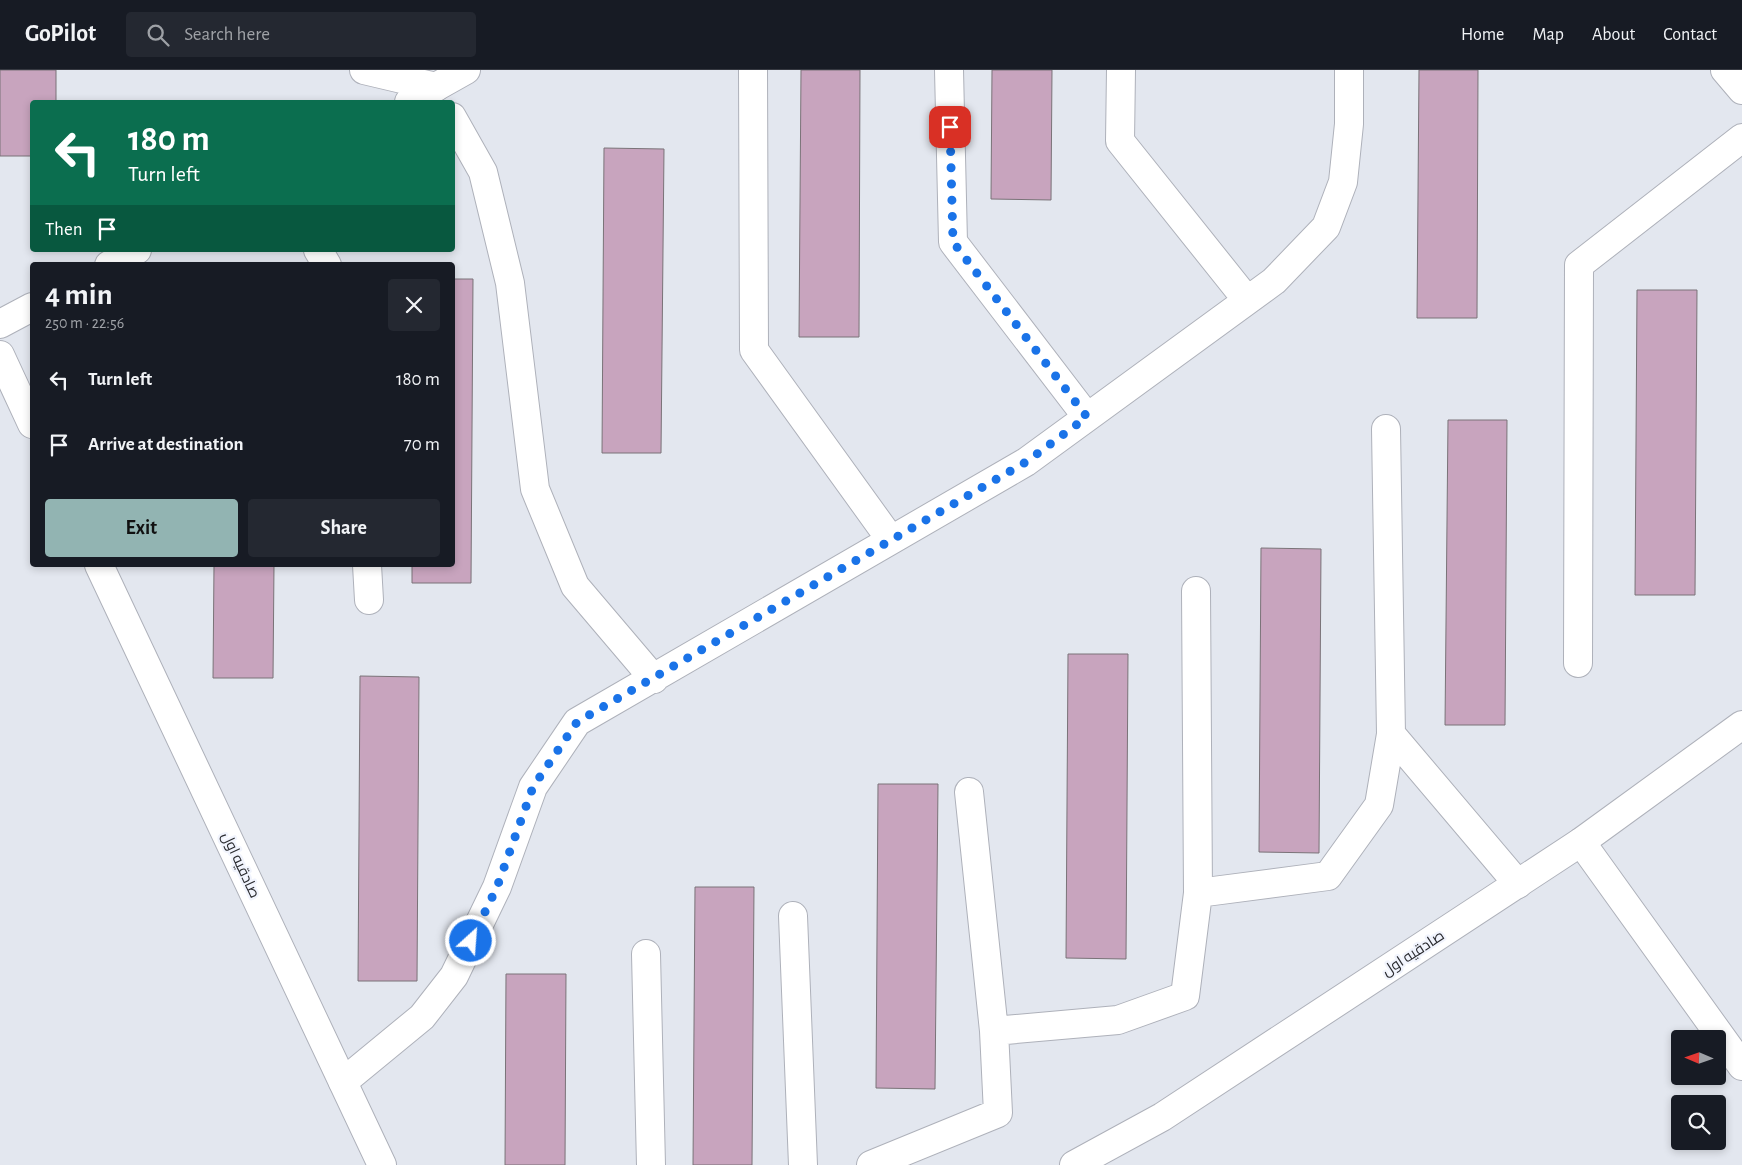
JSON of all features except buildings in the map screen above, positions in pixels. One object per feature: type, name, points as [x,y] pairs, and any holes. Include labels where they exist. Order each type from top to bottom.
[{"type":"street","points":[[364,70],[435,87]]},
{"type":"street","points":[[412,100],[466,70]]},
{"type":"street","points":[[753,70],[754,350],[891,540]]},
{"type":"street","points":[[949,70],[953,242],[1087,417]]},
{"type":"street","points":[[1121,70],[1120,141],[1246,300]]},
{"type":"street","points":[[343,1082],[422,1017],[454,976],[497,887],[533,787],[577,722],[1026,462],[1274,281],[1326,227],[1343,182],[1350,124],[1349,70]]},
{"type":"street","points":[[1725,70],[1742,90]]},
{"type":"street","points":[[455,122],[483,172],[510,282],[535,489],[575,586],[654,679]]},
{"type":"street","points":[[1578,663],[1580,264],[1742,138]]},
{"type":"street","points":[[115,262],[133,252]]},
{"type":"street","points":[[0,324],[30,308]]},
{"type":"street","points":[[0,355],[30,420]]},
{"type":"street","points":[[1198,893],[1328,876],[1379,805],[1391,734],[1386,430]]},
{"type":"street","name":"صادقیه اول","points":[[100,567],[382,1165]]},
{"type":"street","points":[[367,567],[368,600]]},
{"type":"street","points":[[994,1031],[1118,1020],[1185,996],[1198,893],[1196,591]]},
{"type":"street","name":"صادقیه اول","points":[[1074,1165],[1162,1117],[1518,884],[1581,842],[1742,725]]},
{"type":"street","points":[[1391,734],[1518,884]]},
{"type":"street","points":[[870,1165],[998,1113],[994,1031],[969,792]]},
{"type":"street","points":[[1581,842],[1742,1066]]},
{"type":"street","points":[[793,916],[803,1165]]},
{"type":"street","points":[[646,954],[652,1165]]},
{"type":"route","points":[[471,941],[497,887],[533,787],[577,722],[1026,462],[1087,417],[953,242],[950,127]]}]
